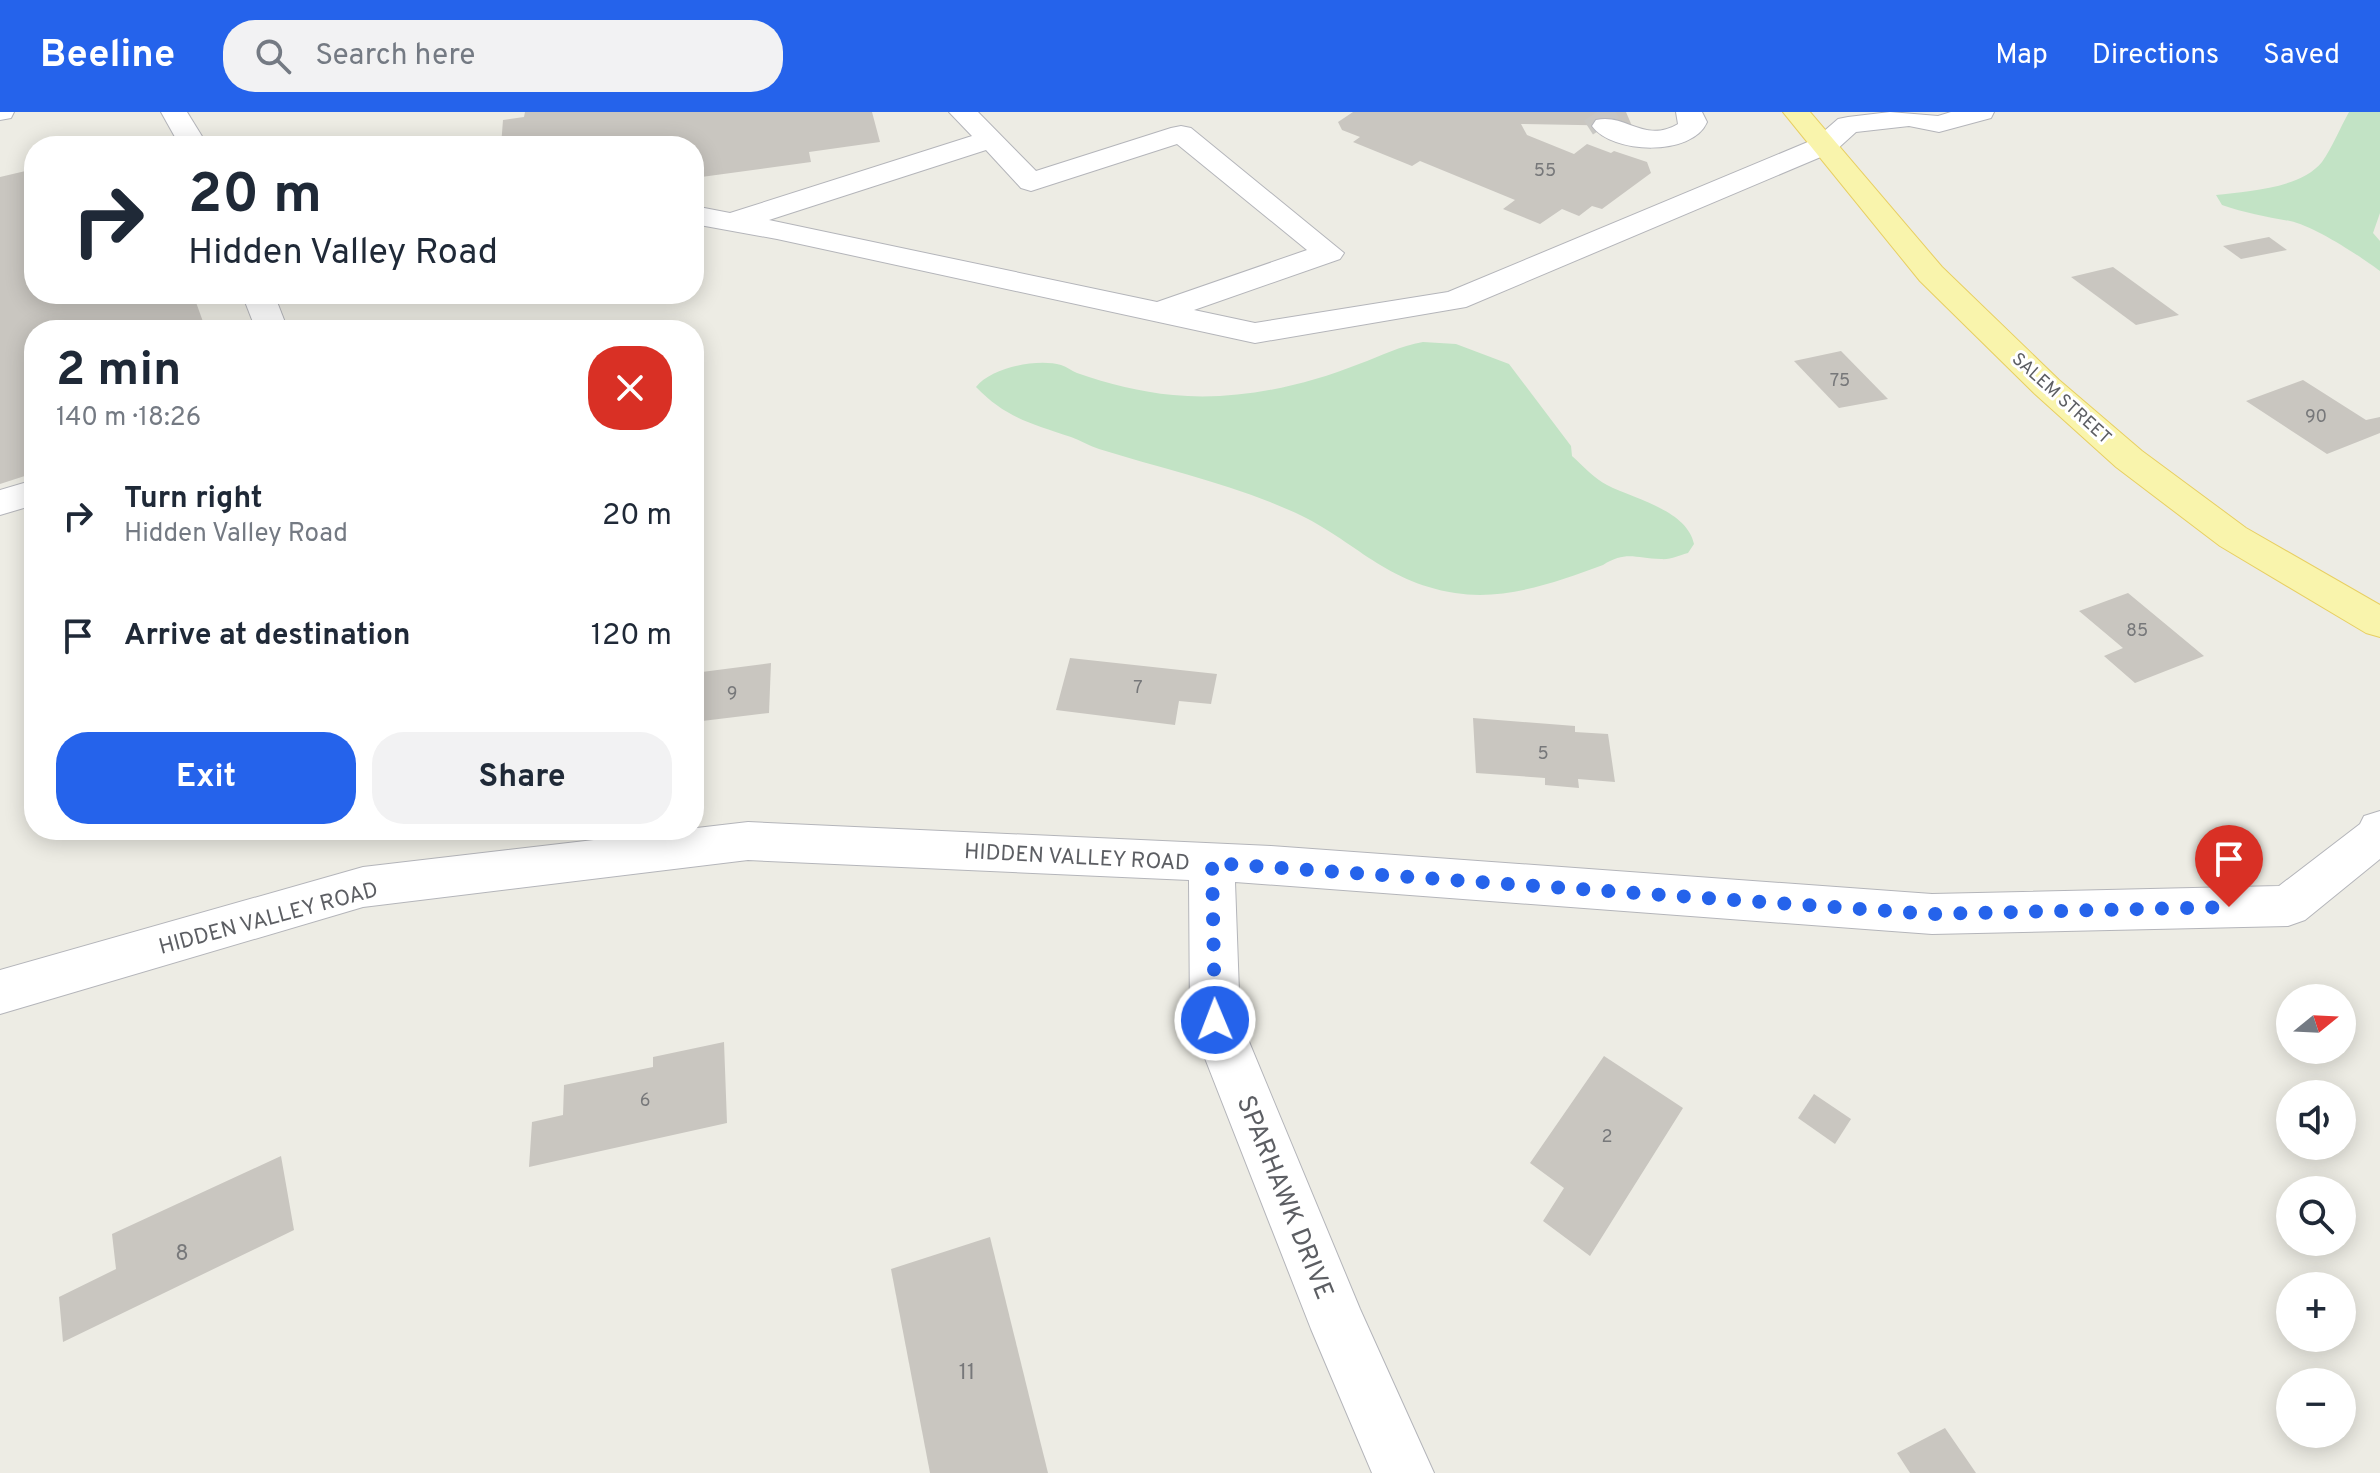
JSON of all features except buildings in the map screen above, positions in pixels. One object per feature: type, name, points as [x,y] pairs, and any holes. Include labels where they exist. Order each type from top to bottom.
[{"type":"main road","name":"SALEM STREET","points":[[1796,112],[1931,274],[2047,387],[2129,459],[2233,537],[2380,623]]},
{"type":"street","points":[[174,112],[188,136]]},
{"type":"street","points":[[962,112],[1031,182],[1181,134],[1329,253],[1156,313]]},
{"type":"street","points":[[1606,126],[1635,138],[1668,139],[1690,129],[1693,122],[1689,112]]},
{"type":"street","points":[[704,217],[1255,333],[1455,300],[1825,145],[1867,148],[1926,136],[1934,118],[1981,112]]},
{"type":"street","points":[[731,222],[991,139]]},
{"type":"street","points":[[0,503],[24,495]]},
{"type":"street","name":"HIDDEN VALLEY ROAD","points":[[0,992],[363,887],[748,841],[1212,863],[1932,914],[2288,906],[2377,836],[2380,829]]},
{"type":"street","name":"SPARHAWK DRIVE","points":[[1212,863],[1215,1020],[1340,1329],[1403,1473]]},
{"type":"green space","points":[[2349,112],[2380,112],[2380,213],[2373,233],[2380,241],[2380,271],[2311,229],[2222,205],[2216,195],[2272,187],[2301,178],[2322,162]]},
{"type":"green space","points":[[1423,342],[1456,344],[1509,364],[1571,446],[1572,456],[1602,482],[1658,507],[1681,522],[1694,544],[1688,553],[1664,559],[1619,558],[1567,578],[1512,592],[1474,595],[1429,587],[1386,569],[1289,510],[1219,484],[1099,449],[1032,424],[998,406],[976,387],[992,375],[1015,366],[1051,363],[1101,381],[1149,392],[1196,396],[1244,394],[1314,379]]},
{"type":"tunnel","points":[[1597,112],[1606,126]]},
{"type":"route","points":[[1215,1020],[1212,863],[1932,914],[2229,907]]}]
